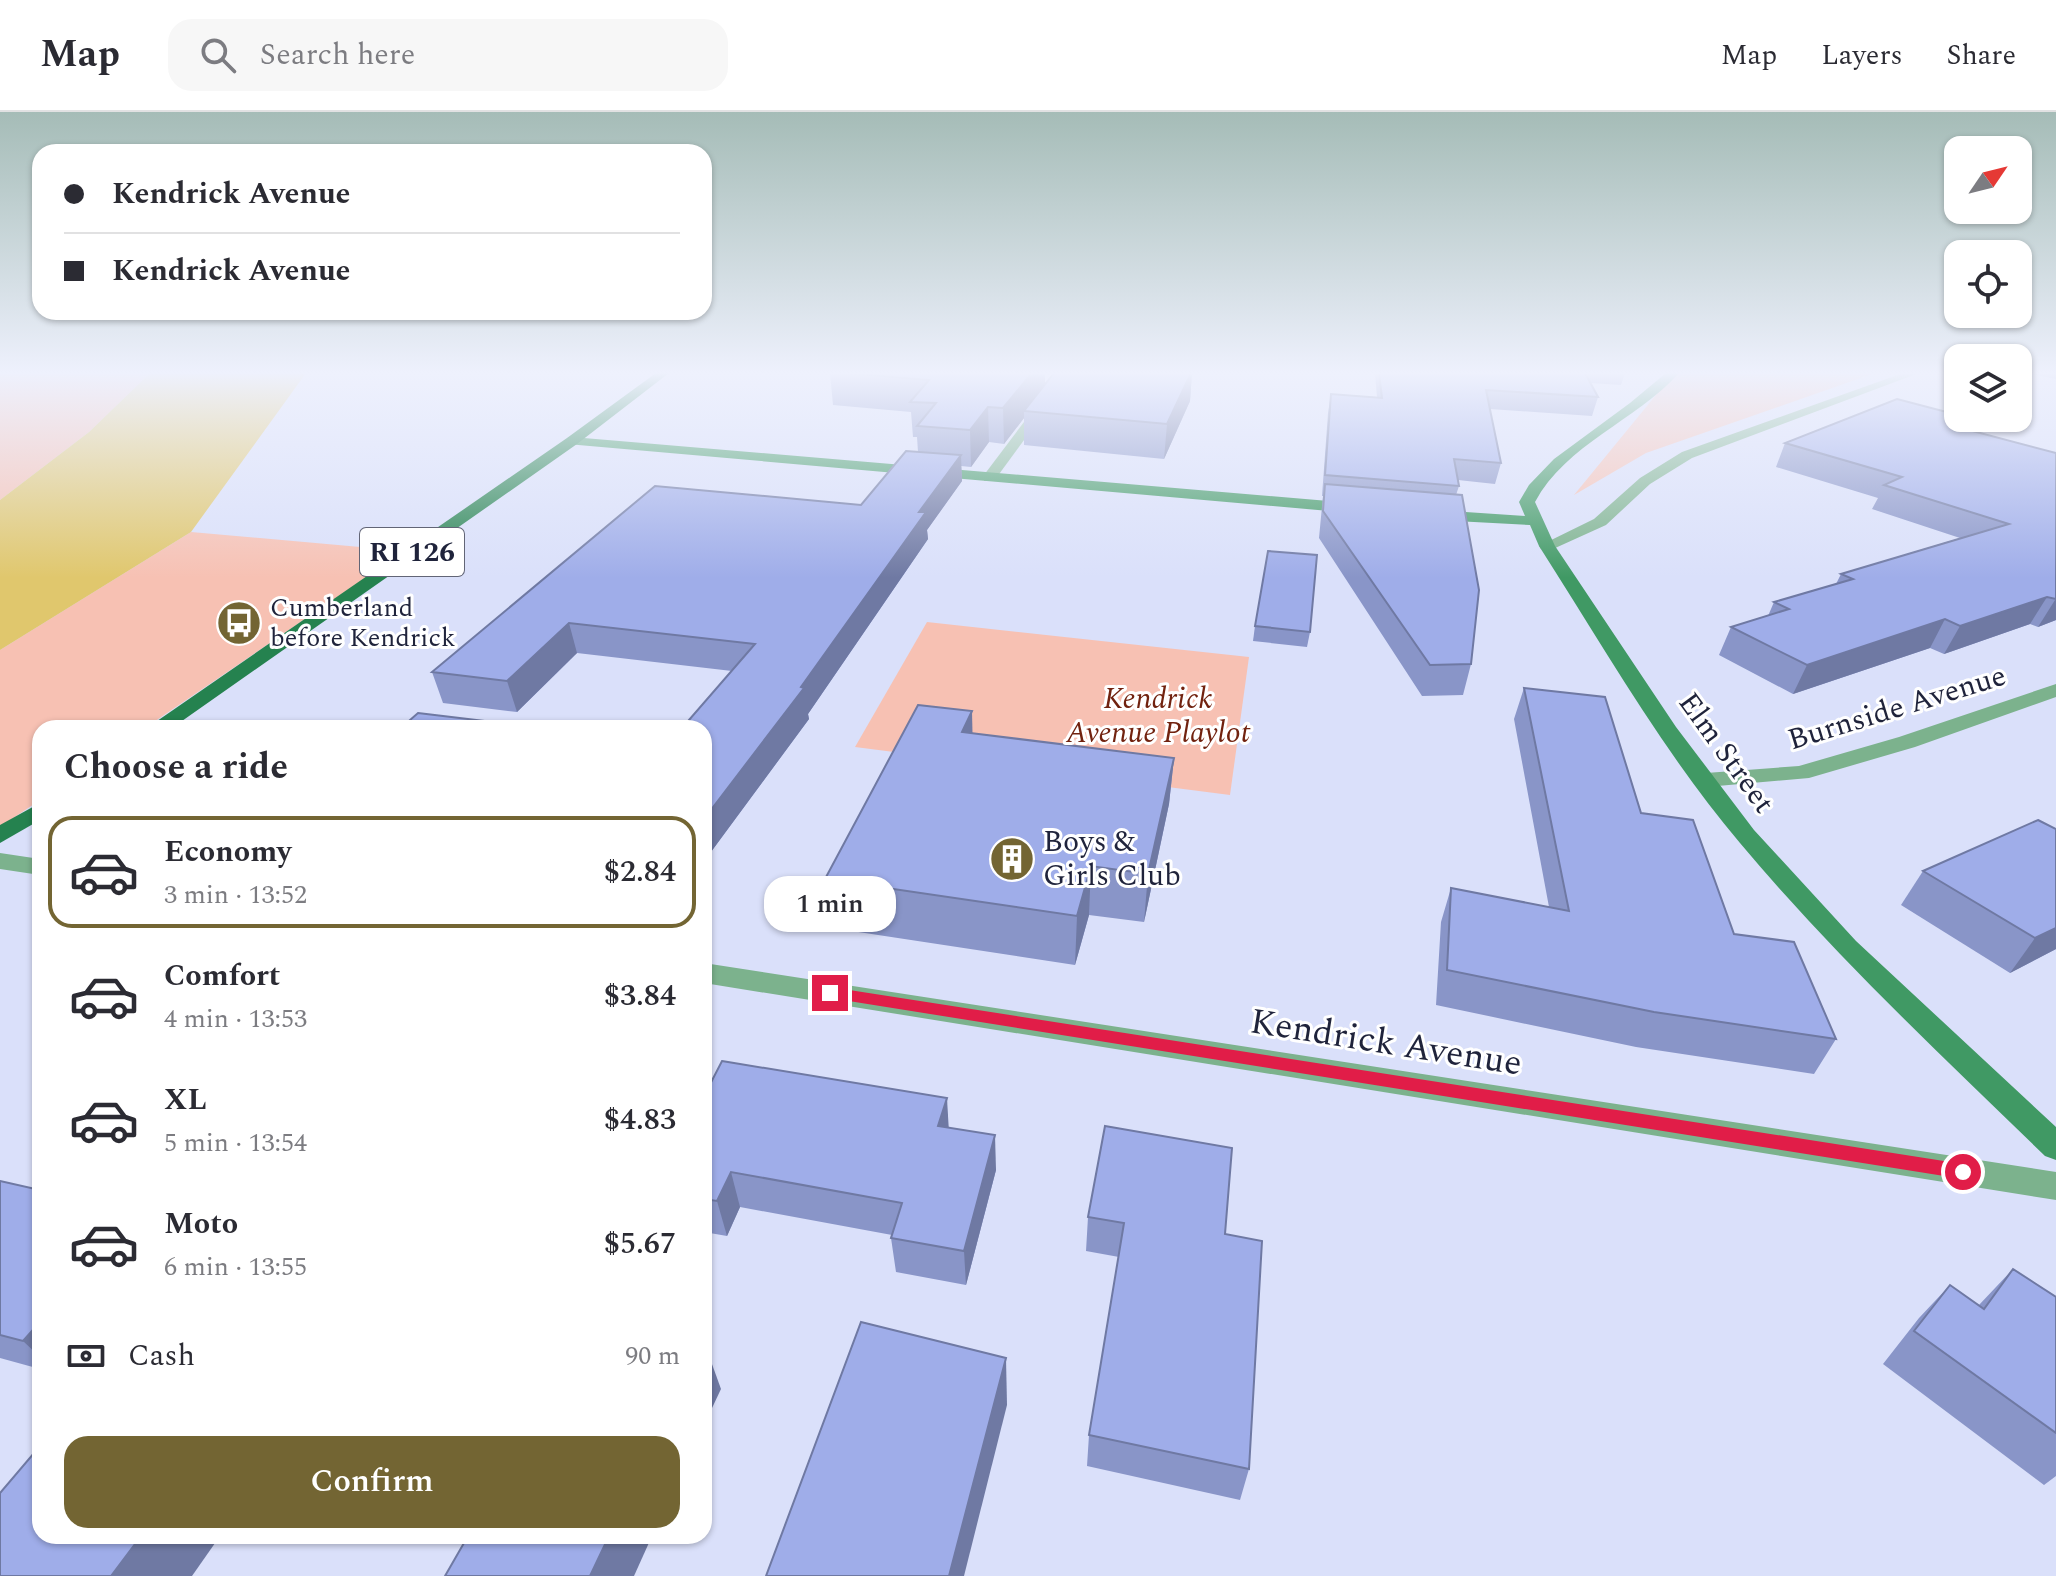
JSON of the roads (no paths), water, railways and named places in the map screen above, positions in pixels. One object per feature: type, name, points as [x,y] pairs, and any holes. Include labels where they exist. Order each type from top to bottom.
[{"type":"main road","name":"RI 126","points":[[170,720],[572,441]]},
{"type":"main road","points":[[0,836],[32,815]]},
{"type":"street","points":[[576,441],[1371,510]]},
{"type":"street","points":[[989,478],[1016,441]]},
{"type":"street","points":[[1419,514],[1534,521],[1527,502],[1539,481],[1588,441]]},
{"type":"street","points":[[1547,546],[1600,522],[1645,481],[1687,455],[1721,441]]},
{"type":"street","name":"Elm Street","points":[[1534,521],[1547,546],[1668,730],[1746,835],[1819,919],[2056,1147]]},
{"type":"street","name":"Burnside Avenue","points":[[1706,780],[1801,773],[1907,742],[2056,690]]},
{"type":"street","points":[[0,861],[32,866]]},
{"type":"street","name":"Kendrick Avenue","points":[[712,974],[2056,1186]]},
{"type":"place","name":"Cumberland before Kendrick","points":[[239,623]]},
{"type":"place","name":"Boys & Girls Club","points":[[1012,859]]},
{"type":"park label","name":"Kendrick Avenue Playlot","points":[[1158,716]]}]
